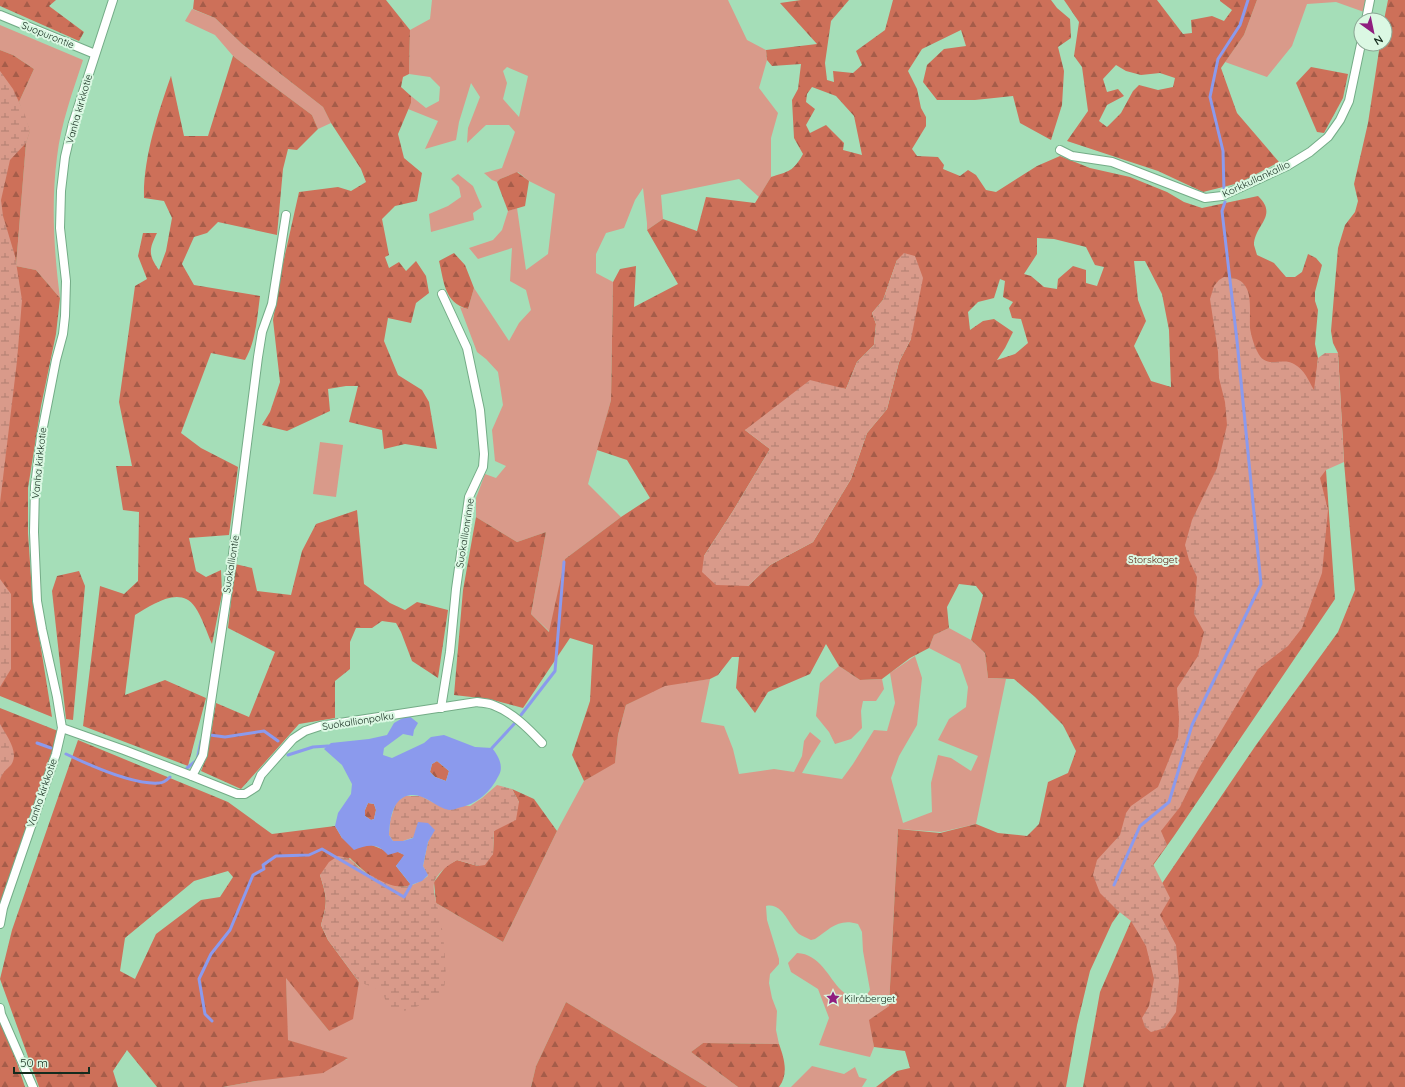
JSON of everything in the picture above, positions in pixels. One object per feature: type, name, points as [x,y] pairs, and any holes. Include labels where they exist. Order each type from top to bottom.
[{"type":"street","name":"Vanha kirkkotie","points":[[0,924],[3,908],[56,754],[62,728],[37,601],[34,532],[35,486],[42,430],[56,360],[63,334],[65,316],[66,281],[60,228],[61,191],[65,157],[73,123],[113,0]]},
{"type":"street","points":[[1368,12],[1370,0]]},
{"type":"street","name":"Suopurontie","points":[[0,15],[95,54]]},
{"type":"street","name":"Korkkullankallio","points":[[1060,150],[1072,156],[1112,162],[1205,198],[1222,196],[1287,166],[1310,152],[1328,137],[1340,120],[1349,101],[1359,52]]},
{"type":"street","name":"Suokalliontie","points":[[192,776],[203,755],[233,555],[258,357],[262,332],[272,304],[286,215]]},
{"type":"street","name":"Suokallionrinne","points":[[440,708],[450,652],[456,589],[469,497],[483,466],[484,454],[480,410],[467,348],[442,294]]},
{"type":"street","name":"Suokallionpolku","points":[[192,776],[237,794],[245,794],[256,787],[262,775],[293,739],[305,730],[320,726],[370,720],[478,702],[492,704],[505,711],[520,721],[542,743]]},
{"type":"street","points":[[62,728],[192,776]]},
{"type":"street","points":[[0,1008],[1,1014],[33,1087]]},
{"type":"green space","points":[[0,0],[56,0],[49,6],[84,32],[79,41],[0,6]]},
{"type":"green space","points":[[194,0],[386,0],[410,30],[409,74],[403,77],[401,87],[411,96],[411,103],[398,134],[404,158],[422,173],[417,201],[395,206],[382,219],[389,255],[385,257],[389,268],[399,262],[406,271],[416,261],[426,276],[429,293],[416,303],[411,323],[388,318],[384,341],[398,375],[422,390],[429,402],[437,449],[405,444],[384,449],[382,430],[349,422],[358,386],[328,389],[330,411],[287,431],[262,425],[270,412],[280,382],[273,320],[282,268],[299,192],[338,187],[351,191],[366,182],[361,169],[331,123],[323,107],[242,44],[215,18],[193,9]]},
{"type":"green space","points":[[432,0],[728,0],[747,40],[766,50],[767,60],[759,88],[778,113],[771,138],[771,177],[759,197],[739,179],[661,195],[663,219],[647,230],[643,188],[635,200],[624,228],[606,233],[596,254],[596,273],[613,282],[611,400],[588,484],[621,517],[565,559],[550,632],[531,614],[546,532],[517,542],[476,517],[476,498],[485,474],[496,478],[506,466],[495,461],[492,430],[503,405],[498,372],[477,352],[460,307],[468,309],[474,288],[509,341],[519,323],[531,310],[526,290],[510,281],[512,248],[478,259],[469,248],[493,240],[502,230],[508,211],[517,208],[526,270],[548,254],[555,194],[529,181],[518,172],[500,179],[497,182],[492,180],[484,173],[502,168],[515,132],[509,125],[486,125],[467,143],[468,128],[480,97],[471,83],[459,122],[456,140],[425,149],[438,121],[408,109],[411,103],[411,96],[426,108],[439,101],[440,87],[430,77],[409,74],[410,30],[430,19]],"holes":[[[507,67],[528,76],[519,117],[503,99],[507,83],[503,71]]]},
{"type":"green space","name":"Storskoget","points":[[801,0],[849,0],[831,21],[825,63],[827,80],[834,82],[833,71],[853,73],[862,65],[856,51],[885,30],[893,0],[1051,0],[1057,8],[1070,19],[1071,38],[1058,47],[1064,71],[1062,105],[1051,140],[1020,123],[1013,96],[975,100],[937,100],[923,82],[927,65],[944,49],[966,46],[961,30],[922,49],[908,71],[917,89],[921,108],[926,117],[926,126],[912,149],[917,156],[938,157],[944,165],[943,169],[960,176],[968,170],[976,175],[986,190],[996,192],[1037,166],[1060,156],[1090,168],[1130,177],[1167,192],[1184,202],[1202,208],[1258,196],[1264,203],[1266,215],[1255,238],[1254,245],[1257,255],[1274,263],[1286,277],[1295,277],[1302,272],[1308,254],[1316,258],[1322,265],[1315,292],[1315,301],[1318,310],[1315,344],[1318,358],[1315,391],[1326,470],[1335,599],[1174,836],[1112,923],[1090,971],[1077,1025],[1066,1087],[876,1087],[897,1071],[910,1068],[905,1051],[874,1047],[869,1020],[889,1006],[898,829],[940,833],[976,824],[998,833],[1027,836],[1039,824],[1048,782],[1068,773],[1076,751],[1063,725],[1035,697],[1014,679],[988,678],[985,653],[971,640],[983,595],[976,586],[959,584],[947,607],[949,628],[934,635],[929,648],[910,658],[882,679],[860,680],[839,666],[826,644],[810,674],[768,692],[755,713],[736,688],[739,657],[732,657],[718,675],[710,679],[665,686],[626,705],[618,735],[615,763],[584,781],[572,755],[590,701],[593,645],[570,638],[523,708],[489,699],[454,695],[463,590],[476,517],[517,542],[546,532],[531,614],[549,632],[565,559],[621,517],[650,498],[627,460],[597,450],[611,400],[613,282],[620,269],[636,266],[634,307],[678,284],[647,230],[663,219],[697,231],[706,197],[755,203],[771,177],[793,168],[803,154],[794,138],[792,100],[798,89],[801,64],[772,66],[767,60],[766,50],[817,44],[780,3]],"holes":[[[812,87],[836,96],[854,116],[862,155],[843,150],[844,143],[826,125],[810,133],[806,125],[815,109],[806,102],[807,94]],[[1037,238],[1054,239],[1086,247],[1095,265],[1104,267],[1097,286],[1086,283],[1086,270],[1073,266],[1058,279],[1057,289],[1044,287],[1031,276],[1024,274],[1037,254]],[[897,260],[911,339],[899,362],[887,409],[867,433],[851,479],[813,542],[770,565],[748,586],[704,556],[770,449],[745,430],[838,388],[846,389],[857,362],[874,345],[876,324],[872,313],[883,300]],[[1134,261],[1145,261],[1162,294],[1169,330],[1171,387],[1151,381],[1134,346],[1146,321],[1138,300]],[[1000,279],[1005,281],[1003,297],[1013,302],[1009,308],[1012,318],[1021,319],[1028,343],[1015,354],[997,360],[1013,332],[994,319],[983,321],[970,330],[968,312],[978,302],[994,298]]]},
{"type":"green space","points":[[1064,0],[1157,0],[1183,34],[1192,33],[1191,20],[1212,16],[1224,21],[1232,10],[1220,0],[1257,0],[1244,35],[1221,68],[1237,113],[1279,162],[1239,183],[1203,192],[1158,171],[1067,141],[1088,111],[1082,67],[1074,56],[1079,22]],"holes":[[[1116,65],[1126,71],[1141,75],[1160,73],[1175,78],[1173,87],[1158,90],[1139,85],[1133,91],[1121,113],[1107,127],[1099,121],[1107,105],[1124,96],[1118,89],[1107,92],[1103,79]]]},
{"type":"green space","points":[[1257,0],[1365,0],[1364,12],[1336,2],[1307,4],[1292,46],[1267,77],[1225,62],[1244,35]]},
{"type":"green space","points":[[1388,0],[1405,0],[1405,1087],[1083,1087],[1100,992],[1131,921],[1163,882],[1256,745],[1338,632],[1355,590],[1344,462],[1338,353],[1333,343],[1331,331],[1338,248],[1345,225],[1355,212],[1358,201],[1354,184],[1368,123],[1379,52],[1393,52],[1393,12],[1386,12]]},
{"type":"green space","points":[[192,9],[215,18],[242,44],[323,107],[331,123],[318,129],[312,115],[233,56],[215,35],[185,21]]},
{"type":"green space","points":[[0,25],[83,60],[61,132],[55,174],[54,228],[60,298],[36,270],[16,266],[26,143],[30,131],[19,102],[34,69],[13,55],[0,50]]},
{"type":"green space","points":[[0,50],[13,55],[34,69],[19,102],[30,131],[26,143],[16,266],[36,270],[60,298],[56,334],[41,406],[28,488],[28,533],[32,592],[52,717],[0,696]]},
{"type":"green space","points":[[233,56],[312,115],[318,129],[297,150],[288,149],[283,169],[277,235],[218,222],[207,233],[194,237],[182,264],[194,285],[260,296],[254,337],[245,360],[211,353],[181,433],[201,448],[238,467],[229,535],[189,538],[196,571],[206,577],[221,570],[222,594],[212,644],[198,611],[189,601],[182,598],[174,597],[166,599],[149,606],[135,615],[125,695],[165,680],[206,698],[188,766],[83,726],[100,586],[124,594],[138,581],[139,512],[123,510],[116,466],[132,466],[119,402],[135,286],[147,279],[138,256],[143,233],[157,233],[152,243],[151,256],[159,270],[166,251],[172,218],[164,201],[144,198],[144,183],[152,136],[171,76],[184,136],[208,136]]},
{"type":"green space","points":[[1311,67],[1348,74],[1343,98],[1324,133],[1317,132],[1296,83]]},
{"type":"green space","points":[[0,71],[13,89],[25,115],[30,131],[26,143],[10,160],[1,200],[3,216],[15,256],[22,300],[17,361],[0,503]]},
{"type":"green space","points":[[517,172],[529,181],[525,206],[508,211],[497,182],[500,179]]},
{"type":"green space","points":[[458,174],[473,186],[482,207],[473,213],[474,220],[431,232],[429,214],[448,206],[461,197],[459,187],[451,179]]},
{"type":"green space","points":[[454,253],[465,265],[474,288],[468,309],[454,302],[446,290],[444,283],[439,261]]},
{"type":"green space","points":[[904,253],[915,256],[923,278],[911,339],[899,362],[887,409],[867,433],[851,479],[813,542],[770,565],[748,586],[716,585],[702,572],[704,556],[770,449],[745,430],[810,380],[846,389],[857,362],[874,345],[876,324],[872,313],[883,300],[897,260]]},
{"type":"green space","points":[[1224,277],[1234,278],[1246,287],[1250,302],[1250,328],[1252,337],[1257,351],[1265,360],[1269,362],[1284,361],[1298,366],[1304,372],[1314,390],[1318,358],[1325,353],[1338,353],[1344,462],[1326,470],[1320,478],[1328,510],[1322,573],[1302,628],[1288,646],[1258,669],[1199,768],[1180,807],[1161,831],[1167,845],[1153,864],[1170,898],[1160,915],[1176,945],[1179,981],[1176,1012],[1165,1028],[1151,1032],[1145,1027],[1142,1018],[1149,1006],[1154,979],[1146,946],[1131,921],[1117,910],[1100,893],[1093,875],[1097,860],[1120,835],[1126,813],[1131,806],[1158,787],[1178,737],[1179,719],[1177,688],[1198,656],[1204,632],[1194,614],[1197,577],[1189,560],[1185,545],[1192,520],[1217,468],[1227,425],[1225,402],[1219,378],[1218,352],[1210,299],[1214,286]]},
{"type":"green space","points":[[320,442],[343,445],[336,497],[313,494]]},
{"type":"green space","points":[[357,510],[364,584],[390,603],[405,610],[417,602],[448,610],[438,678],[412,661],[396,623],[382,621],[372,628],[356,628],[350,642],[350,669],[335,681],[335,718],[299,724],[241,789],[201,771],[207,756],[216,703],[249,717],[275,652],[228,628],[235,564],[252,568],[257,591],[291,595],[302,551],[316,524]]},
{"type":"green space","points":[[79,571],[85,586],[73,720],[66,719],[52,591],[57,576]]},
{"type":"green space","points":[[0,579],[11,594],[11,669],[0,687]]},
{"type":"green space","points":[[949,628],[971,640],[985,653],[988,678],[1006,679],[976,824],[941,832],[898,829],[889,1006],[870,1020],[874,1047],[870,1057],[819,1045],[829,1018],[818,989],[791,972],[788,963],[797,953],[812,957],[823,967],[836,985],[846,994],[854,1000],[864,997],[870,990],[863,951],[862,932],[858,924],[845,922],[840,923],[811,940],[799,934],[777,907],[766,906],[767,920],[779,959],[779,964],[770,974],[769,983],[772,998],[777,1011],[776,1030],[779,1044],[703,1043],[691,1052],[738,1087],[707,1087],[566,1002],[536,1066],[531,1087],[223,1087],[256,1081],[348,1059],[287,1040],[286,977],[329,1031],[359,982],[436,903],[503,942],[557,831],[584,781],[615,762],[618,735],[626,705],[665,685],[710,679],[701,722],[724,726],[733,749],[739,774],[774,769],[794,772],[802,756],[804,741],[810,732],[821,741],[802,773],[842,779],[874,730],[887,731],[895,703],[890,673],[915,656],[922,678],[917,725],[899,756],[891,778],[903,823],[932,812],[931,783],[938,755],[951,758],[971,771],[978,756],[938,740],[949,719],[966,707],[968,687],[960,664],[929,648],[934,635]]},
{"type":"green space","points":[[839,666],[860,680],[882,679],[884,689],[876,701],[863,701],[861,711],[862,728],[851,739],[835,744],[829,732],[816,716],[820,683]]},
{"type":"green space","points":[[0,708],[58,731],[47,772],[0,904]]},
{"type":"green space","points":[[0,724],[11,744],[14,755],[11,765],[3,773],[0,780]]},
{"type":"green space","points":[[78,740],[228,802],[272,834],[335,826],[342,838],[369,844],[384,850],[398,852],[405,855],[396,866],[411,885],[402,887],[386,884],[363,870],[350,858],[320,875],[326,900],[321,925],[328,940],[359,982],[353,1019],[329,1031],[286,978],[288,1040],[348,1058],[323,1073],[256,1081],[223,1087],[157,1087],[127,1050],[113,1071],[118,1087],[39,1087],[0,979],[12,930]],"holes":[[[228,871],[233,877],[220,897],[201,900],[156,934],[135,979],[120,971],[125,938],[194,881]]]},
{"type":"green space","points":[[437,761],[449,771],[446,781],[435,777],[430,772],[432,764]]},
{"type":"green space","points":[[497,785],[512,789],[519,802],[516,820],[494,831],[493,854],[485,865],[478,866],[457,860],[447,866],[435,880],[434,893],[441,923],[445,954],[445,984],[443,990],[439,996],[433,1000],[408,1010],[398,1011],[389,1009],[383,994],[378,989],[359,982],[328,940],[321,925],[326,900],[320,875],[329,862],[338,856],[351,860],[366,873],[388,884],[401,887],[421,881],[428,876],[423,866],[428,842],[434,830],[403,841],[393,841],[389,835],[390,821],[396,802],[405,796],[421,796],[434,803],[470,806]]},
{"type":"green space","points":[[512,789],[534,799],[557,831],[503,942],[436,903],[434,882],[446,866],[457,860],[478,866],[493,854],[494,831],[519,802]]},
{"type":"green space","points":[[368,803],[374,804],[376,810],[374,819],[371,820],[365,816],[365,810]]},
{"type":"green space","points":[[566,1002],[707,1087],[531,1087],[536,1066]]},
{"type":"green space","points":[[0,1019],[15,1057],[25,1087],[0,1087]]},
{"type":"green space","points":[[703,1043],[779,1044],[785,1066],[782,1082],[779,1087],[738,1087],[691,1052]]},
{"type":"green space","points":[[812,1066],[844,1074],[855,1067],[859,1077],[867,1079],[862,1087],[791,1087]]},
{"type":"water","points":[[408,715],[418,723],[414,730],[413,736],[403,734],[384,748],[383,755],[392,758],[424,743],[431,737],[444,735],[475,747],[492,748],[501,764],[499,775],[491,787],[482,797],[471,804],[449,810],[422,797],[410,795],[404,797],[396,804],[392,814],[389,830],[389,835],[393,841],[403,841],[413,838],[418,822],[428,823],[435,830],[428,842],[423,866],[428,875],[422,881],[411,885],[396,866],[404,855],[398,852],[388,855],[376,846],[368,846],[354,850],[342,838],[335,826],[338,813],[351,794],[352,784],[342,765],[324,749],[331,743],[369,739],[387,735],[394,723]],"holes":[[[437,761],[449,771],[446,781],[435,777],[430,772],[432,764]],[[368,803],[374,804],[376,810],[374,819],[371,820],[365,816],[365,810]]]},
{"type":"waterway","points":[[1224,192],[1223,151],[1210,97],[1218,59],[1240,25],[1248,0]]},
{"type":"waterway","points":[[1114,885],[1140,826],[1169,802],[1192,725],[1261,584],[1237,341],[1222,211],[1225,202]]},
{"type":"waterway","points":[[521,715],[555,671],[564,562]]},
{"type":"waterway","points":[[492,748],[515,723]]},
{"type":"waterway","points":[[210,735],[225,737],[264,731],[278,741]]},
{"type":"waterway","points":[[187,768],[197,760],[201,741]]},
{"type":"waterway","points":[[37,743],[51,748]]},
{"type":"waterway","points":[[288,755],[313,747],[328,746]]},
{"type":"waterway","points":[[66,754],[125,778],[137,781],[160,783],[170,777]]},
{"type":"waterway","points":[[212,1021],[205,1014],[199,979],[211,954],[230,930],[253,875],[264,869],[263,865],[276,856],[309,855],[322,849],[404,897],[411,885]]},
{"type":"place","name":"Kilråberget","points":[[833,998]]}]
